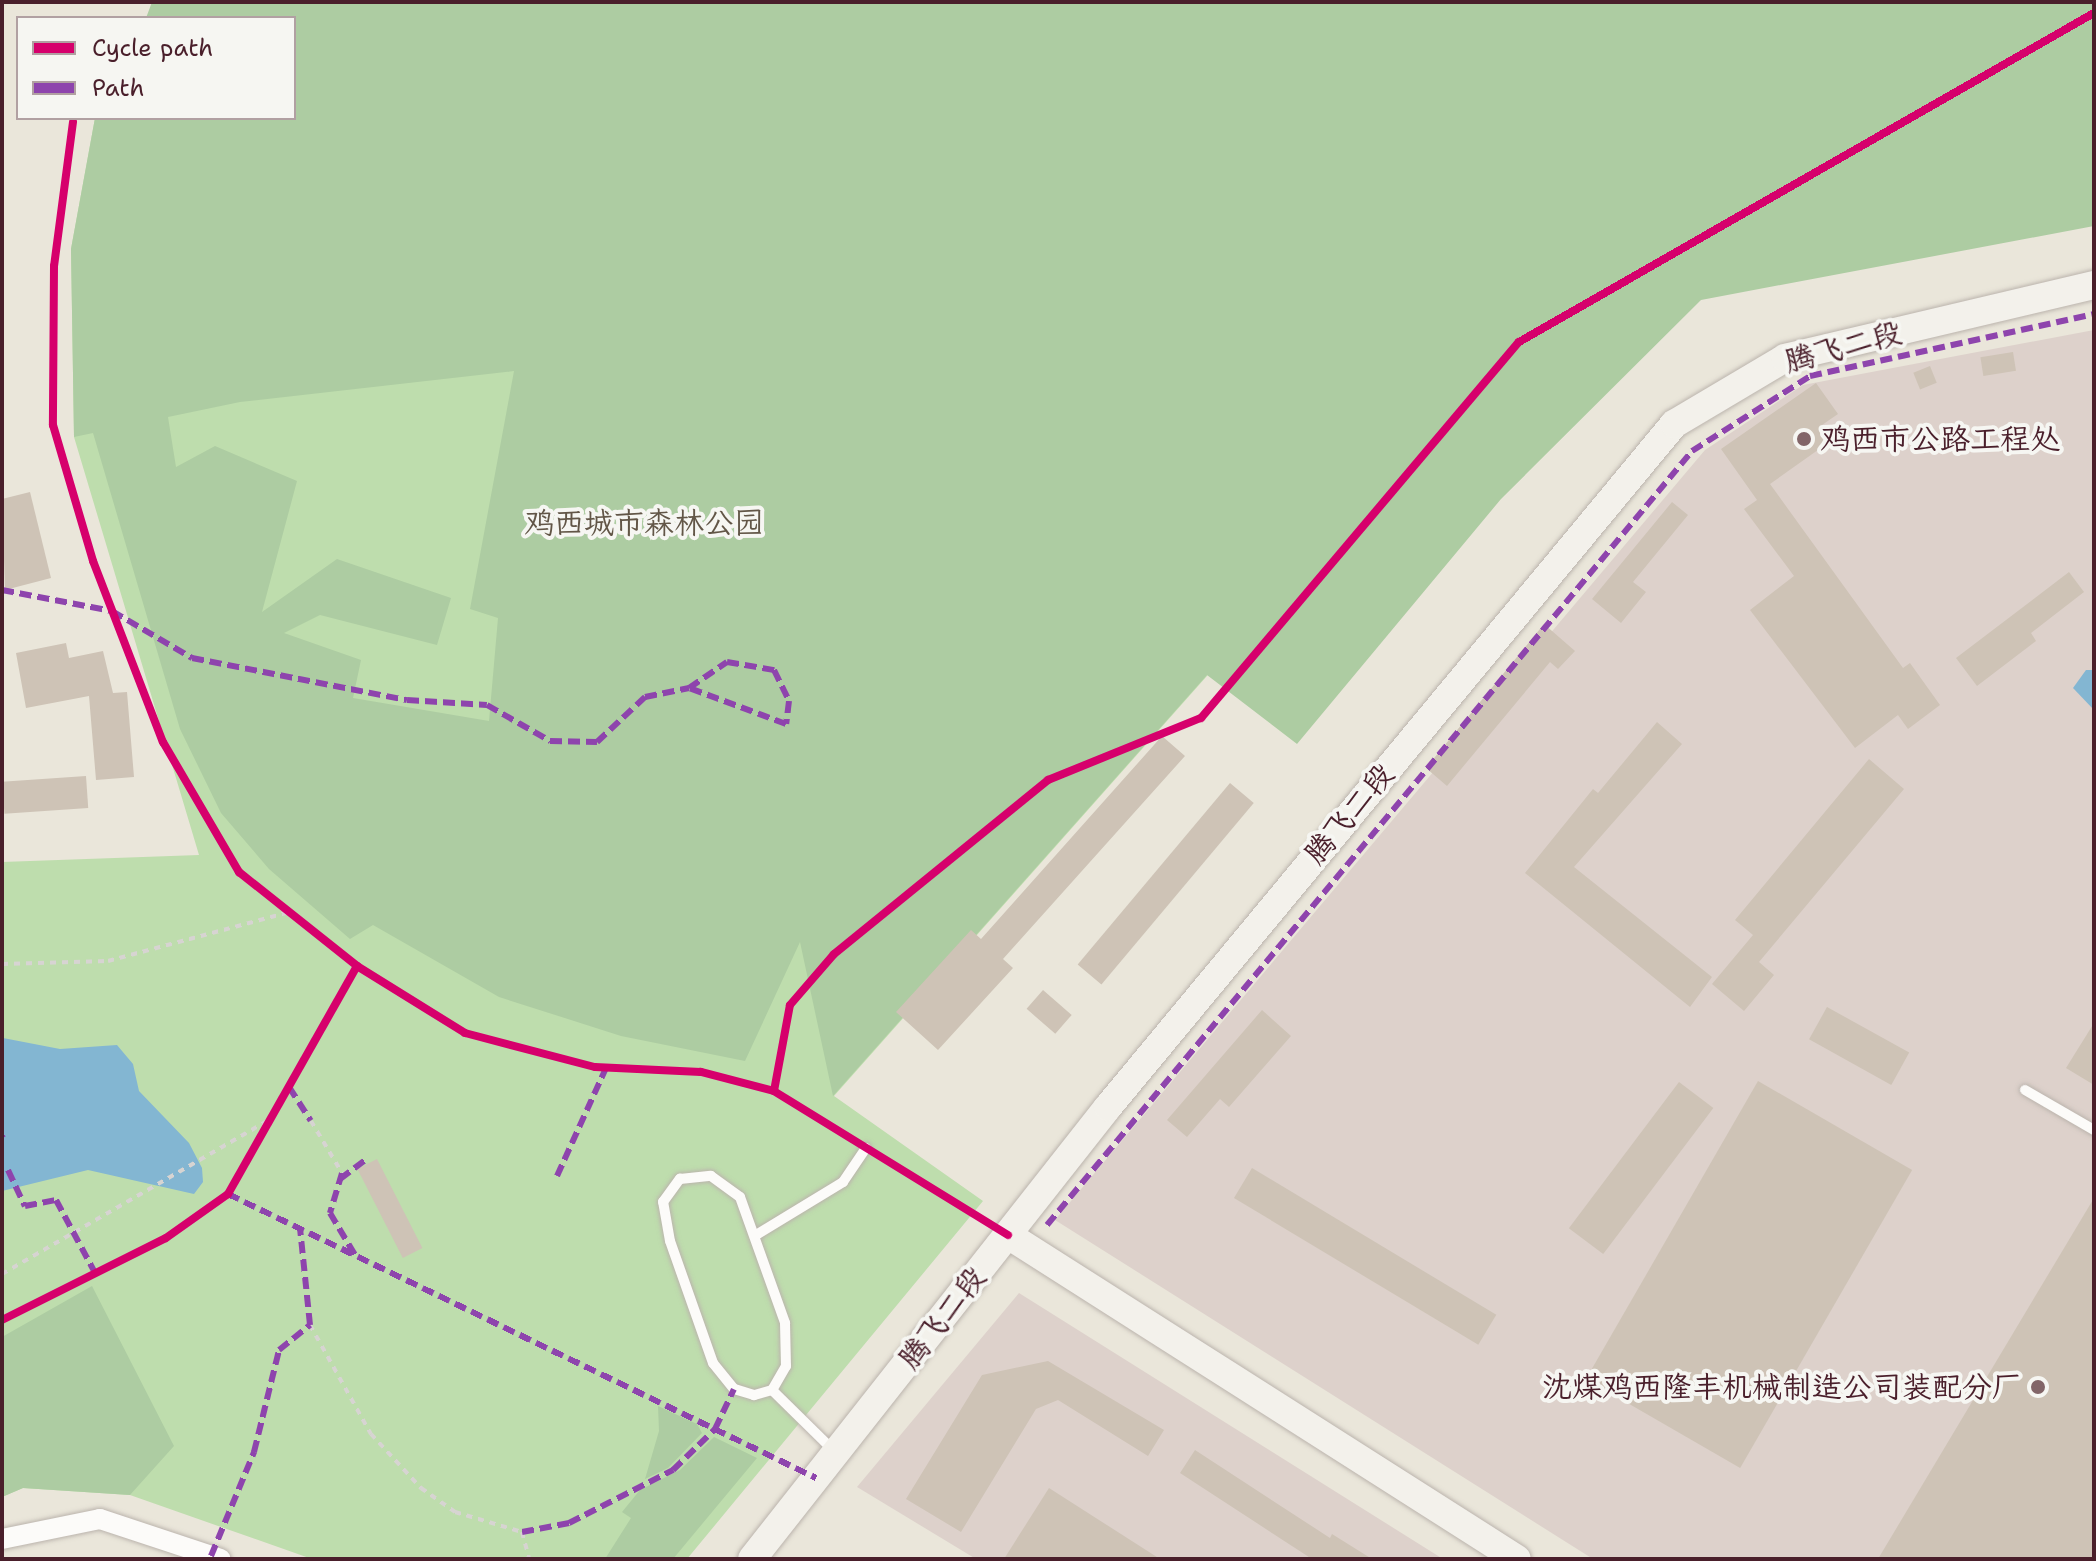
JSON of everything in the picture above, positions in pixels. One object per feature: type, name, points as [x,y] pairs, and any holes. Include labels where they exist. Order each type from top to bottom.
[{"type":"street","name":"腾飞二段","points":[[752,1559],[1225,964],[1674,424],[1785,358],[2094,285]]},
{"type":"street","points":[[1008,1235],[1517,1559]]},
{"type":"street","points":[[2,1539],[100,1519],[221,1559]]},
{"type":"lane","points":[[2025,1090],[2094,1130]]},
{"type":"lane","points":[[756,1235],[843,1182],[866,1148]]},
{"type":"lane","points":[[711,1176],[740,1197],[785,1323],[786,1366],[772,1390],[754,1395],[734,1389],[713,1363],[670,1241],[663,1202],[680,1179],[711,1176]]},
{"type":"lane","points":[[772,1390],[836,1453]]},
{"type":"path","points":[[279,904],[300,921]]},
{"type":"path","points":[[2,964],[108,961],[289,912]]},
{"type":"path","points":[[256,1144],[276,1108]]},
{"type":"path","points":[[2,1274],[270,1119]]},
{"type":"path","points":[[311,1121],[342,1173]]},
{"type":"path","points":[[310,1325],[371,1434],[421,1488],[455,1512],[522,1532],[529,1559]]},
{"type":"shaded area","points":[[2094,330],[2094,1559],[1593,1559],[1055,1220],[1705,450],[1803,385]]},
{"type":"shaded area","points":[[1019,1293],[1443,1559],[976,1559],[857,1487]]},
{"type":"green space","name":"鸡西城市森林公园","points":[[152,2],[2094,2],[2094,226],[1701,300],[1501,499],[1297,744],[1207,675],[833,1096],[800,942],[745,1061],[621,1036],[499,997],[373,925],[350,939],[269,869],[221,813],[180,729],[93,433],[74,437],[71,249],[95,120],[296,120],[296,16],[147,16]],"holes":[[[514,371],[470,609],[498,618],[489,721],[353,698],[361,660],[284,633],[320,615],[437,645],[451,598],[337,559],[262,612],[297,481],[215,446],[176,467],[168,417],[240,402]]]},
{"type":"green space","name":"鸡西城市森林公园","points":[[1010,2],[1736,80],[834,1096],[983,1201],[687,1559],[312,1559],[130,1495],[23,1488],[2,1497],[2,862],[199,855],[74,437],[71,249],[95,120],[296,118]]},
{"type":"green space","points":[[92,1286],[174,1446],[130,1495],[23,1488],[2,1497],[2,1337]]},
{"type":"green space","points":[[658,1406],[697,1424],[702,1433],[668,1468],[645,1479],[659,1431]]},
{"type":"green space","points":[[714,1437],[757,1458],[673,1559],[605,1559],[631,1518],[622,1512],[640,1490],[680,1470]]},
{"type":"water","points":[[2086,670],[2094,670],[2094,710],[2073,688]]},
{"type":"water","points":[[3,1038],[60,1049],[117,1045],[133,1064],[139,1091],[189,1143],[202,1168],[203,1182],[194,1194],[88,1170],[2,1191]]},
{"type":"building","points":[[2013,352],[2016,371],[1983,376],[1980,357]]},
{"type":"building","points":[[1930,366],[1937,383],[1920,389],[1913,373]]},
{"type":"building","points":[[1816,383],[1838,414],[1822,425],[1832,440],[1770,484],[1903,668],[1910,663],[1940,705],[1908,729],[1898,715],[1855,748],[1750,610],[1794,576],[1744,509],[1757,500],[1721,449]]},
{"type":"building","points":[[30,492],[51,578],[5,590],[2,499]]},
{"type":"building","points":[[1672,502],[1688,515],[1633,582],[1646,592],[1621,623],[1592,599]]},
{"type":"building","points":[[2069,572],[2084,592],[2031,633],[2036,641],[1977,686],[1956,658]]},
{"type":"building","points":[[1544,624],[1575,651],[1558,669],[1550,662],[1447,786],[1426,768]]},
{"type":"building","points":[[66,643],[69,658],[103,651],[113,693],[127,692],[134,777],[96,780],[89,696],[26,708],[16,653]]},
{"type":"building","points":[[1657,722],[1682,744],[1574,867],[1712,977],[1690,1007],[1525,873],[1593,789],[1598,793]]},
{"type":"building","points":[[1162,736],[1185,756],[1003,959],[1013,968],[938,1050],[896,1012],[971,930],[981,939]]},
{"type":"building","points":[[1869,759],[1904,789],[1759,962],[1774,975],[1744,1011],[1712,984],[1753,935],[1735,920]]},
{"type":"building","points":[[86,776],[88,808],[4,814],[2,782]]},
{"type":"building","points":[[1230,783],[1254,803],[1101,984],[1078,965]]},
{"type":"building","points":[[1043,990],[1072,1015],[1055,1034],[1027,1009]]},
{"type":"building","points":[[1827,1007],[1909,1053],[1891,1085],[1809,1039]]},
{"type":"building","points":[[1262,1010],[1291,1036],[1229,1107],[1220,1099],[1187,1137],[1167,1120]]},
{"type":"building","points":[[2094,1023],[2094,1085],[2066,1068]]},
{"type":"building","points":[[1758,1081],[1912,1170],[1740,1468],[1586,1379]]},
{"type":"building","points":[[1679,1082],[1713,1108],[1603,1254],[1569,1228]]},
{"type":"building","points":[[377,1159],[422,1248],[403,1258],[357,1169]]},
{"type":"building","points":[[1252,1168],[1496,1315],[1478,1345],[1234,1198]]},
{"type":"building","name":"沈煤鸡西隆丰机械制造公司装配分厂","points":[[2094,1198],[2094,1559],[1878,1559]]},
{"type":"building","points":[[1048,1361],[1164,1430],[1148,1456],[1058,1400],[1036,1409],[961,1532],[906,1499],[982,1375]]},
{"type":"building","points":[[1195,1450],[1330,1538],[1332,1534],[1372,1559],[1312,1559],[1180,1473]]},
{"type":"building","points":[[1049,1488],[1160,1559],[1004,1559]]},
{"type":"marked path","points":[[1047,1225],[1692,451],[1810,376],[2094,314]]},
{"type":"marked path","points":[[2,590],[112,611],[192,658],[407,700],[487,705],[550,741],[597,742],[645,697],[689,688],[727,662],[774,670],[789,701],[786,724],[689,688]]},
{"type":"marked path","points":[[557,1176],[606,1068]]},
{"type":"marked path","points":[[289,1087],[311,1121]]},
{"type":"marked path","points":[[340,1179],[365,1160]]},
{"type":"marked path","points":[[8,1170],[25,1206],[56,1200],[94,1271]]},
{"type":"marked path","points":[[342,1173],[330,1213],[355,1255]]},
{"type":"marked path","points":[[228,1194],[816,1478]]},
{"type":"marked path","points":[[211,1556],[254,1452],[279,1350],[310,1325],[300,1229]]},
{"type":"marked path","points":[[522,1532],[569,1523],[673,1470],[715,1429],[734,1389]]},
{"type":"cycle path","points":[[1008,1235],[774,1091],[790,1005],[834,954],[1048,780],[1201,718],[1519,342],[2094,13]]},
{"type":"cycle path","points":[[73,122],[54,266],[53,425],[93,561],[163,742],[239,872],[357,966],[465,1033],[595,1067],[701,1072],[774,1091]]},
{"type":"cycle path","points":[[2,1320],[166,1238],[228,1194],[357,966]]},
{"type":"place","name":"鸡西市公路工程处","points":[[1804,439]]},
{"type":"place","name":"沈煤鸡西隆丰机械制造公司装配分厂","points":[[2038,1387]]}]
